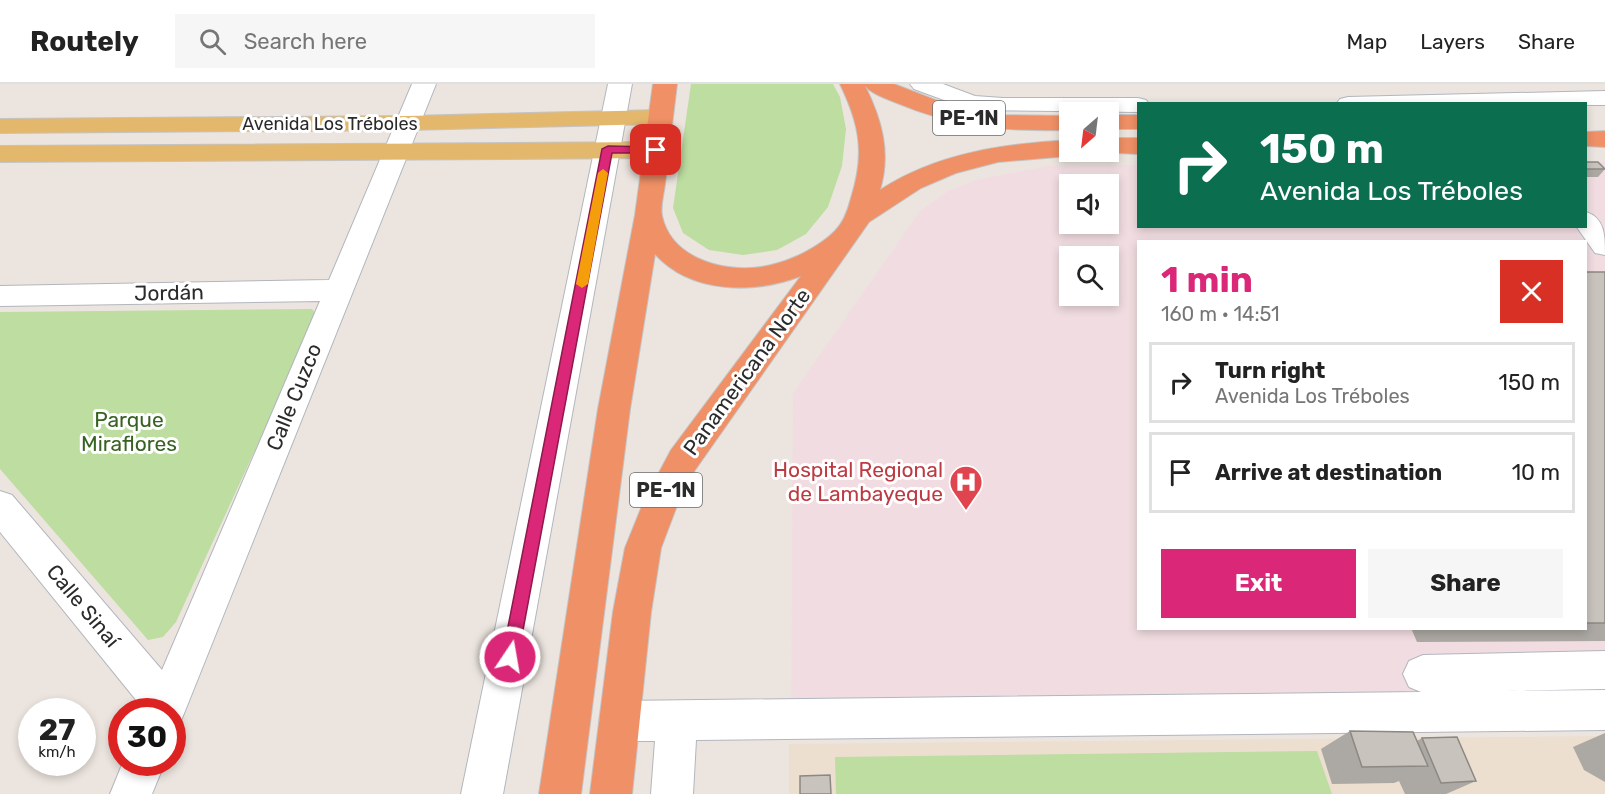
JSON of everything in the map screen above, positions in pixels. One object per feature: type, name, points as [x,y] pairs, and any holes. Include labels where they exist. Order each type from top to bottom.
[{"type":"highway","name":"PE-1N","points":[[560,794],[614,409],[648,215],[665,84]]},
{"type":"highway","name":"PE-1N","points":[[648,215],[660,242],[675,258],[704,272],[742,279],[775,275],[812,261],[852,226],[872,173],[872,140],[866,112],[852,84]]},
{"type":"highway","name":"PE-1N","points":[[874,84],[911,101],[967,110],[1012,124],[1059,123]]},
{"type":"highway","points":[[1587,117],[1605,117]]},
{"type":"highway","points":[[1119,123],[1137,122]]},
{"type":"highway","points":[[1587,139],[1605,139]]},
{"type":"highway","points":[[1119,146],[1137,146]]},
{"type":"highway","name":"Panamericana Norte","points":[[611,794],[632,612],[643,548],[661,501],[683,460],[852,226],[895,192],[930,173],[974,159],[1023,150],[1059,148]]},
{"type":"main road","name":"Avenida Los Tréboles","points":[[0,126],[408,123],[660,117]]},
{"type":"main road","name":"Avenida Los Tréboles","points":[[0,154],[656,150]]},
{"type":"street","name":"Calle Cuzco","points":[[171,698],[424,84]]},
{"type":"street","points":[[482,794],[620,84]]},
{"type":"street","points":[[922,84],[967,110],[1003,105],[1137,105]]},
{"type":"street","points":[[1451,102],[1605,99]]},
{"type":"street","name":"Jordán","points":[[0,296],[339,290]]},
{"type":"street","name":"Calle Sinaí","points":[[0,506],[157,698]]},
{"type":"street","points":[[1423,674],[1605,670]]},
{"type":"street","points":[[619,721],[1605,710]]},
{"type":"street","points":[[672,794],[676,720]]},
{"type":"street","points":[[131,794],[138,776]]},
{"type":"shaded area","name":"Hospital Regional de Lambayeque","points":[[1605,162],[1605,696],[791,705],[793,393],[920,211],[948,191],[976,180],[1048,166],[1137,165],[1137,228],[1587,228],[1587,163]]},
{"type":"shaded area","points":[[1605,736],[1605,794],[789,794],[789,744]]},
{"type":"green space","points":[[691,84],[833,84],[840,97],[846,129],[842,166],[828,207],[806,234],[777,250],[743,255],[709,250],[683,233],[673,208]]},
{"type":"green space","name":"Parque Miraflores","points":[[312,309],[317,315],[176,622],[163,637],[148,640],[0,469],[0,312]]},
{"type":"green space","points":[[1317,751],[1332,794],[836,794],[835,757]]},
{"type":"building","points":[[1587,162],[1598,162],[1605,169],[1587,169]]},
{"type":"building","points":[[1587,272],[1605,272],[1605,623],[1587,623]]},
{"type":"building","points":[[1350,731],[1413,732],[1428,766],[1362,767]]},
{"type":"building","points":[[1457,737],[1476,781],[1441,783],[1422,738]]},
{"type":"building","points":[[830,775],[831,794],[800,794],[800,776]]},
{"type":"slow traffic","points":[[582,284],[603,173]]},
{"type":"place","name":"Hospital Regional de Lambayeque","points":[[966,511]]},
{"type":"route","points":[[510,657],[608,149],[656,150]]}]
